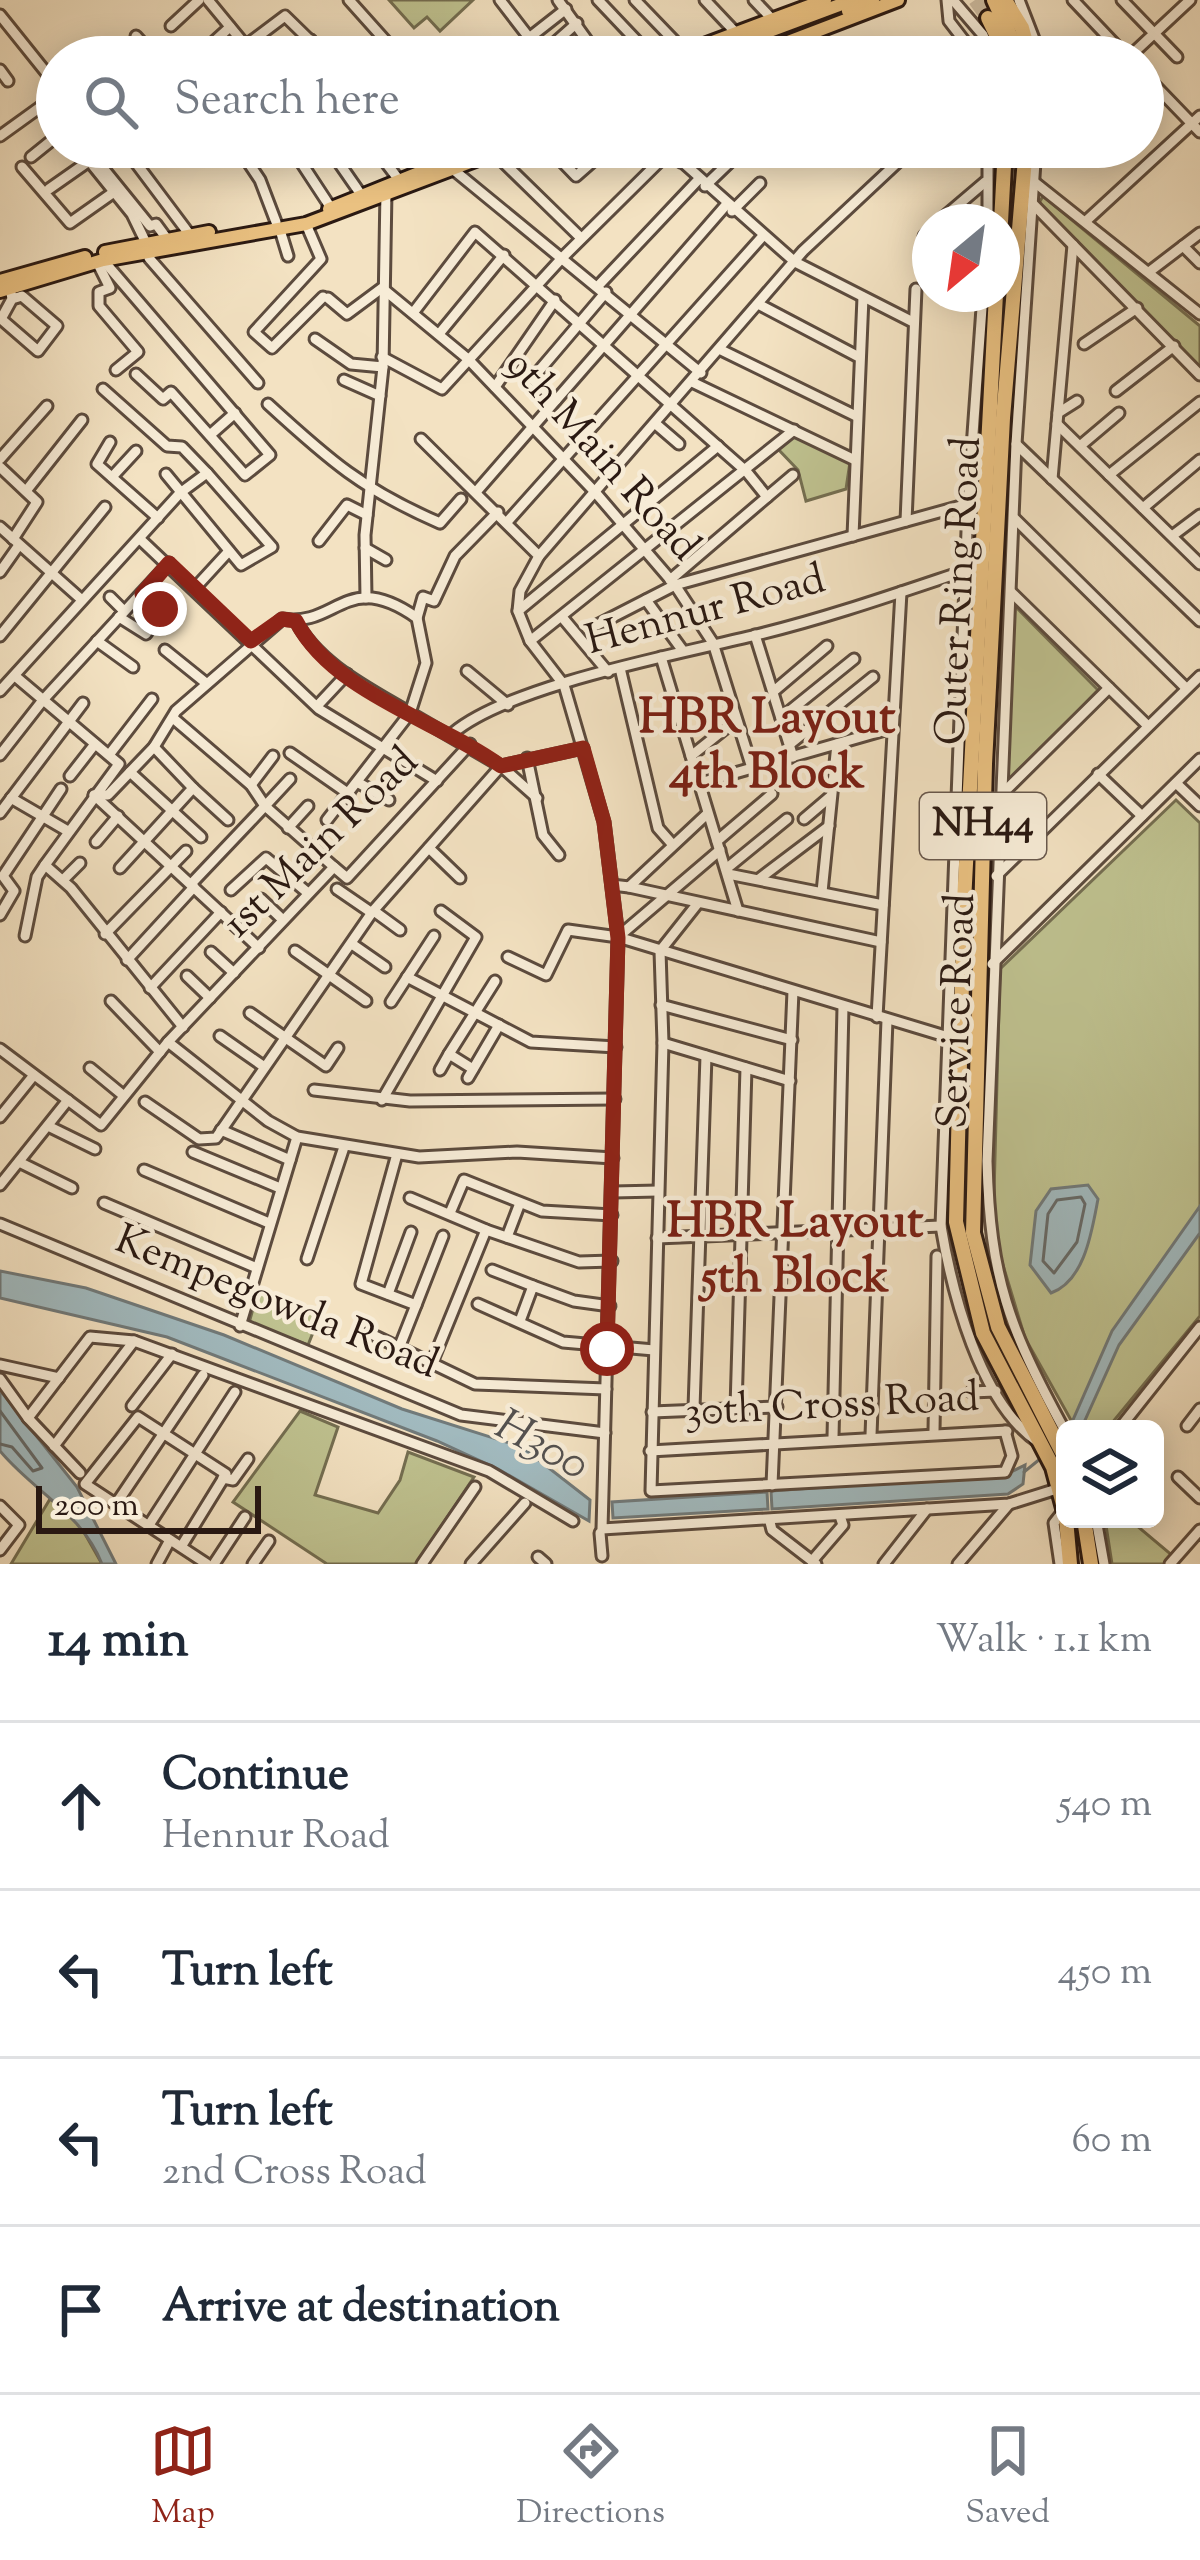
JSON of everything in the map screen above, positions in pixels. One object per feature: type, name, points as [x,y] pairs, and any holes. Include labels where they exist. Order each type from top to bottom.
[{"type":"highway","points":[[994,0],[1010,36]]},
{"type":"highway","points":[[1005,0],[1024,36]]},
{"type":"highway","points":[[988,18],[997,36]]},
{"type":"highway","points":[[1002,204],[1004,168]]},
{"type":"highway","name":"NH44","points":[[1024,168],[1025,207]]},
{"type":"highway","name":"Outer Ring Road","points":[[1020,225],[1025,207]]},
{"type":"highway","points":[[1020,242],[1028,257]]},
{"type":"highway","name":"Outer Ring Road","points":[[996,312],[964,902],[956,1222],[983,1333],[1038,1442],[1056,1460]]},
{"type":"highway","name":"Outer Ring Road","points":[[1012,312],[985,764],[973,1232],[998,1327],[1048,1427],[1056,1453]]},
{"type":"highway","name":"NH44","points":[[1066,1528],[1070,1564]]},
{"type":"highway","points":[[1085,1528],[1091,1564]]},
{"type":"main road","points":[[756,36],[853,0]]},
{"type":"main road","points":[[783,36],[873,0]]},
{"type":"main road","points":[[804,36],[898,0]]},
{"type":"main road","points":[[731,36],[819,1]]},
{"type":"main road","points":[[5,284],[148,247],[164,235],[306,224],[434,168]]},
{"type":"main road","points":[[278,226],[362,196],[387,192],[399,180],[460,168]]},
{"type":"main road","points":[[5,284],[195,233]]},
{"type":"street","points":[[171,26],[204,0],[237,36]]},
{"type":"street","points":[[350,0],[382,36]]},
{"type":"street","points":[[500,0],[527,36]]},
{"type":"street","points":[[598,0],[632,36]]},
{"type":"street","points":[[635,0],[663,36]]},
{"type":"street","points":[[705,0],[737,34]]},
{"type":"street","points":[[754,0],[773,20]]},
{"type":"street","points":[[950,0],[949,21],[961,36]]},
{"type":"street","points":[[950,0],[983,36]]},
{"type":"street","points":[[1019,0],[1033,36]]},
{"type":"street","points":[[1073,0],[1108,36]]},
{"type":"street","points":[[1122,0],[1158,36]]},
{"type":"street","points":[[1150,36],[1175,4],[1190,0]]},
{"type":"street","points":[[531,36],[562,4],[586,36]]},
{"type":"street","points":[[0,15],[36,63]]},
{"type":"street","points":[[256,36],[279,16],[291,18],[307,36]]},
{"type":"street","points":[[564,36],[578,22]]},
{"type":"street","points":[[220,36],[230,27]]},
{"type":"street","points":[[1164,43],[1177,57]]},
{"type":"street","points":[[0,70],[8,81]]},
{"type":"street","points":[[1164,93],[1198,124],[1164,153]]},
{"type":"street","points":[[0,136],[36,110]]},
{"type":"street","points":[[31,157],[36,153]]},
{"type":"street","points":[[22,167],[70,223],[114,192]]},
{"type":"street","points":[[49,189],[78,168]]},
{"type":"street","points":[[95,168],[148,247],[149,259],[258,383]]},
{"type":"street","points":[[100,168],[150,226],[164,235]]},
{"type":"street","points":[[141,168],[195,233]]},
{"type":"street","points":[[252,168],[288,256]]},
{"type":"street","points":[[305,168],[331,208]]},
{"type":"street","points":[[343,168],[362,196]]},
{"type":"street","points":[[390,168],[399,180]]},
{"type":"street","points":[[508,168],[581,238]]},
{"type":"street","points":[[568,168],[585,187]]},
{"type":"street","points":[[576,176],[585,168]]},
{"type":"street","points":[[315,339],[351,364],[383,362],[442,389],[649,168]]},
{"type":"street","points":[[687,168],[795,262],[913,322]]},
{"type":"street","points":[[556,400],[532,379],[602,289],[721,168]]},
{"type":"street","points":[[453,733],[470,718],[565,685],[530,641],[518,611],[520,591],[539,556],[795,262],[892,168]]},
{"type":"street","points":[[986,168],[987,204]]},
{"type":"street","name":"Service Road","points":[[1034,168],[1025,207],[1028,257],[992,964],[987,1161],[991,1254],[1011,1323],[1060,1420]]},
{"type":"street","points":[[1086,221],[1147,168]]},
{"type":"street","points":[[455,171],[701,373]]},
{"type":"street","points":[[1033,181],[1200,314]]},
{"type":"street","points":[[959,204],[985,182]]},
{"type":"street","points":[[476,492],[729,208],[760,183]]},
{"type":"street","points":[[366,598],[367,515],[383,362],[387,192]]},
{"type":"street","points":[[1025,207],[1072,245],[1200,375]]},
{"type":"street","points":[[306,224],[321,260],[254,332],[272,348],[326,297],[346,314],[382,288]]},
{"type":"street","points":[[413,313],[475,232],[640,374],[746,471],[767,497]]},
{"type":"street","points":[[1149,272],[1200,233]]},
{"type":"street","points":[[507,522],[762,237]]},
{"type":"street","points":[[1052,478],[1072,245]]},
{"type":"street","points":[[1184,246],[1200,263]]},
{"type":"street","points":[[439,334],[504,255]]},
{"type":"street","points":[[100,261],[110,288],[99,292],[99,306],[138,352],[116,370]]},
{"type":"street","points":[[100,261],[270,455],[245,475],[171,392],[163,398],[136,374]]},
{"type":"street","points":[[5,284],[57,326],[38,351],[1,319],[5,284]]},
{"type":"street","name":"9th Main Road","points":[[382,288],[468,359],[596,492],[673,582],[713,643],[752,768]]},
{"type":"street","points":[[853,536],[856,356],[863,297]]},
{"type":"street","points":[[495,387],[554,300]]},
{"type":"street","points":[[760,305],[856,356]]},
{"type":"street","points":[[1084,344],[1137,308]]},
{"type":"street","points":[[906,521],[914,312]]},
{"type":"street","name":"Service Road","points":[[982,312],[968,504],[941,1226],[964,1324],[1018,1428],[1038,1442]]},
{"type":"street","points":[[1116,391],[1174,346]]},
{"type":"street","points":[[721,350],[856,416]]},
{"type":"street","points":[[344,380],[380,396]]},
{"type":"street","points":[[692,382],[856,460]]},
{"type":"street","points":[[103,389],[167,446],[182,447],[272,547],[241,565],[166,474]]},
{"type":"street","points":[[1058,419],[1077,401]]},
{"type":"street","points":[[1109,475],[1200,402]]},
{"type":"street","points":[[268,404],[345,475],[370,490],[437,522],[461,499]]},
{"type":"street","points":[[0,572],[38,508],[0,463],[47,406]]},
{"type":"street","points":[[209,435],[235,413]]},
{"type":"street","points":[[1080,446],[1119,413]]},
{"type":"street","points":[[1058,419],[1200,564]]},
{"type":"street","points":[[26,491],[82,420]]},
{"type":"street","points":[[657,425],[679,444]]},
{"type":"street","points":[[530,641],[794,430]]},
{"type":"street","points":[[422,439],[539,556]]},
{"type":"street","points":[[110,442],[96,458],[158,518]]},
{"type":"street","points":[[1016,444],[1200,621]]},
{"type":"street","points":[[518,611],[718,446]]},
{"type":"street","points":[[112,477],[136,451]]},
{"type":"street","points":[[1143,508],[1200,460]]},
{"type":"street","points":[[0,692],[180,493],[207,473]]},
{"type":"street","points":[[597,626],[673,582],[793,475]]},
{"type":"street","points":[[673,582],[968,504]]},
{"type":"street","points":[[319,541],[347,505],[367,515]]},
{"type":"street","points":[[0,636],[105,507]]},
{"type":"street","points":[[327,820],[410,713],[426,663],[417,618],[423,597],[434,601],[455,556],[498,512]]},
{"type":"street","points":[[1172,536],[1200,515]]},
{"type":"street","points":[[1014,518],[1186,688]]},
{"type":"street","points":[[0,526],[82,600]]},
{"type":"street","points":[[141,540],[318,707],[437,781]]},
{"type":"street","points":[[365,548],[386,560]]},
{"type":"street","points":[[196,588],[229,550]]},
{"type":"street","points":[[0,755],[43,700],[169,563]]},
{"type":"street","name":"Hennur Road","points":[[602,1556],[618,938],[604,822],[565,685],[755,635],[967,570]]},
{"type":"street","points":[[871,1435],[880,1229],[881,942],[901,592]]},
{"type":"street","points":[[1011,592],[1147,725]]},
{"type":"street","points":[[110,597],[146,634],[162,611],[142,594]]},
{"type":"street","points":[[94,794],[108,795],[206,683],[282,619],[296,621],[352,597],[391,600],[417,618]]},
{"type":"street","points":[[646,600],[683,651]]},
{"type":"street","points":[[562,617],[608,672]]},
{"type":"street","points":[[296,621],[305,639],[346,674],[470,744],[537,798]]},
{"type":"street","points":[[755,635],[793,757]]},
{"type":"street","points":[[97,641],[133,667]]},
{"type":"street","points":[[774,691],[827,646]]},
{"type":"street","points":[[165,650],[206,683]]},
{"type":"street","points":[[661,658],[738,911]]},
{"type":"street","points":[[781,718],[854,659]]},
{"type":"street","points":[[620,668],[658,828],[673,845]]},
{"type":"street","points":[[467,670],[508,705]]},
{"type":"street","points":[[308,723],[346,674]]},
{"type":"street","points":[[15,676],[119,764],[66,830],[37,877],[25,936]]},
{"type":"street","points":[[790,744],[873,676]]},
{"type":"street","points":[[996,876],[1200,676]]},
{"type":"street","points":[[1000,796],[1109,688]]},
{"type":"street","points":[[109,755],[152,699]]},
{"type":"street","points":[[0,813],[83,703]]},
{"type":"street","points":[[172,718],[334,867]]},
{"type":"street","points":[[691,755],[736,720]]},
{"type":"street","points":[[700,783],[892,728]]},
{"type":"street","points":[[70,776],[95,744]]},
{"type":"street","name":"1st Main Road","points":[[124,1096],[308,893],[334,867],[347,878],[470,744]]},
{"type":"street","points":[[822,892],[837,744]]},
{"type":"street","points":[[154,746],[229,820]]},
{"type":"street","points":[[145,1102],[209,1142],[373,912],[501,766],[583,748]]},
{"type":"street","points":[[290,753],[349,794]]},
{"type":"street","points":[[250,785],[273,756]]},
{"type":"street","points":[[527,758],[543,835],[560,855]]},
{"type":"street","points":[[992,964],[1200,759]]},
{"type":"street","points":[[130,772],[201,837]]},
{"type":"street","points":[[1098,774],[1142,816]]},
{"type":"street","points":[[127,959],[290,779]]},
{"type":"street","points":[[357,782],[389,800]]},
{"type":"street","points":[[1176,783],[1200,806]]},
{"type":"street","points":[[120,868],[194,788]]},
{"type":"street","points":[[0,915],[14,891],[3,876],[61,789]]},
{"type":"street","points":[[94,794],[259,948]]},
{"type":"street","points":[[618,938],[772,794]]},
{"type":"street","points":[[804,819],[831,796]]},
{"type":"street","points":[[11,798],[66,830]]},
{"type":"street","points":[[288,828],[308,806]]},
{"type":"street","points":[[629,887],[707,814]]},
{"type":"street","points":[[96,842],[118,816]]},
{"type":"street","points":[[727,872],[788,819]]},
{"type":"street","points":[[759,879],[829,826]]},
{"type":"street","points":[[429,848],[460,878]]},
{"type":"street","points":[[105,934],[186,851]]},
{"type":"street","points":[[231,890],[264,857],[308,893]]},
{"type":"street","points":[[63,880],[80,863]]},
{"type":"street","points":[[45,865],[63,880],[183,1027]]},
{"type":"street","points":[[727,872],[883,905]]},
{"type":"street","points":[[612,885],[881,942]]},
{"type":"street","points":[[337,889],[400,930]]},
{"type":"street","points":[[261,899],[283,920]]},
{"type":"street","points":[[698,903],[660,951],[663,1043],[651,1491],[1005,1472],[1012,1456],[1005,1431]]},
{"type":"street","points":[[382,1100],[476,935],[441,911]]},
{"type":"street","points":[[150,988],[221,912]]},
{"type":"street","points":[[508,957],[546,975],[568,930],[618,938],[945,1036]]},
{"type":"street","points":[[391,1001],[434,936]]},
{"type":"street","points":[[352,944],[386,968]]},
{"type":"street","points":[[295,951],[365,1001]]},
{"type":"street","points":[[211,952],[234,973]]},
{"type":"street","points":[[187,976],[210,998]]},
{"type":"street","points":[[407,976],[531,1042],[616,1047]]},
{"type":"street","points":[[440,1070],[495,981]]},
{"type":"street","points":[[772,1485],[793,991]]},
{"type":"street","points":[[111,1001],[164,1047],[297,1137],[397,1154],[517,1152],[614,1158]]},
{"type":"street","points":[[661,1005],[792,1040]]},
{"type":"street","points":[[833,1438],[843,1007]]},
{"type":"street","points":[[250,1013],[326,1066],[338,1048]]},
{"type":"street","points":[[449,1054],[471,1073],[499,1025]]},
{"type":"street","points":[[220,1036],[263,1066]]},
{"type":"street","points":[[663,1043],[790,1081]]},
{"type":"street","points":[[0,1049],[101,1125],[124,1096],[90,1068]]},
{"type":"street","points":[[694,1408],[706,1056]]},
{"type":"street","points":[[736,1408],[746,1068]]},
{"type":"street","points":[[0,1117],[34,1075]]},
{"type":"street","points":[[314,1090],[382,1100],[615,1100]]},
{"type":"street","points":[[0,1185],[68,1100]]},
{"type":"street","points":[[48,1126],[95,1149]]},
{"type":"street","points":[[220,1130],[290,1160]]},
{"type":"street","points":[[240,1326],[297,1137]]},
{"type":"street","points":[[307,1259],[344,1148]]},
{"type":"street","points":[[193,1152],[280,1188]]},
{"type":"street","points":[[397,1154],[362,1284],[416,1304]]},
{"type":"street","points":[[19,1162],[72,1188]]},
{"type":"street","points":[[144,1170],[269,1223]]},
{"type":"street","points":[[450,1213],[464,1180],[542,1210],[612,1215]]},
{"type":"street","points":[[613,1192],[658,1192]]},
{"type":"street","points":[[410,1198],[579,1262],[612,1262]]},
{"type":"street","points":[[104,1203],[257,1268]]},
{"type":"street","points":[[507,1237],[520,1203]]},
{"type":"street","name":"Kempegowda Road","points":[[0,1224],[461,1415],[605,1433]]},
{"type":"street","points":[[657,1238],[941,1226]]},
{"type":"street","points":[[431,1365],[486,1230]]},
{"type":"street","points":[[388,1294],[411,1232]]},
{"type":"street","points":[[399,1348],[443,1236]]},
{"type":"street","points":[[934,1431],[937,1256]]},
{"type":"street","points":[[492,1270],[610,1306]]},
{"type":"street","points":[[938,1282],[950,1276]]},
{"type":"street","points":[[520,1321],[533,1286]]},
{"type":"street","points":[[478,1304],[562,1342],[654,1350]]},
{"type":"street","points":[[1126,1420],[1200,1328]]},
{"type":"street","points":[[369,1333],[475,1384],[606,1389]]},
{"type":"street","points":[[28,1418],[90,1337],[134,1341],[489,1471],[572,1521]]},
{"type":"street","points":[[54,1446],[134,1341]]},
{"type":"street","points":[[1189,1341],[1200,1350]]},
{"type":"street","points":[[82,1479],[172,1354]]},
{"type":"street","points":[[0,1365],[58,1378]]},
{"type":"street","points":[[116,1504],[202,1375]]},
{"type":"street","points":[[0,1379],[82,1479],[210,1564],[245,1517]]},
{"type":"street","points":[[971,1392],[996,1390]]},
{"type":"street","points":[[148,1525],[235,1392]]},
{"type":"street","points":[[652,1412],[777,1407]]},
{"type":"street","points":[[1187,1426],[1200,1409]]},
{"type":"street","points":[[135,1411],[233,1480],[248,1459]]},
{"type":"street","name":"30th Cross Road","points":[[650,1450],[1018,1428]]},
{"type":"street","points":[[157,1564],[224,1476]]},
{"type":"street","points":[[1178,1477],[1200,1498]]},
{"type":"street","points":[[422,1564],[476,1487]]},
{"type":"street","points":[[601,1527],[770,1522],[1009,1504],[1056,1489]]},
{"type":"street","points":[[472,1564],[525,1503]]},
{"type":"street","points":[[958,1564],[1009,1504]]},
{"type":"street","points":[[0,1506],[19,1525],[0,1550]]},
{"type":"street","points":[[884,1564],[927,1509]]},
{"type":"street","points":[[770,1522],[772,1530],[814,1562],[842,1525],[840,1516]]},
{"type":"street","points":[[1056,1521],[1060,1564]]},
{"type":"street","points":[[1098,1528],[1104,1564]]},
{"type":"street","points":[[1170,1564],[1200,1530]]},
{"type":"street","points":[[253,1564],[269,1540]]},
{"type":"green space","points":[[389,0],[473,0],[440,31],[427,17],[414,28]]},
{"type":"green space","points":[[1043,196],[1200,326],[1200,370],[1039,203]]},
{"type":"green space","points":[[794,434],[850,462],[846,489],[806,501],[798,470],[778,449]]},
{"type":"green space","points":[[1014,605],[1098,690],[1004,788],[1012,609]]},
{"type":"green space","points":[[1176,800],[1200,823],[1200,1316],[1114,1420],[1071,1420],[1025,1338],[993,1232],[1000,969]]},
{"type":"green space","points":[[259,1287],[320,1315],[308,1345],[249,1323]]},
{"type":"green space","points":[[300,1411],[338,1427],[315,1495],[378,1513],[400,1480],[408,1452],[474,1477],[416,1564],[327,1564],[233,1502]]},
{"type":"green space","points":[[50,1499],[76,1518],[102,1564],[11,1564]]},
{"type":"green space","points":[[1106,1528],[1140,1528],[1173,1556],[1165,1564],[1112,1564]]},
{"type":"water","points":[[1088,1185],[1098,1199],[1085,1253],[1072,1278],[1051,1293],[1030,1265],[1036,1211],[1051,1189]]},
{"type":"water","points":[[1200,1206],[1200,1233],[1119,1345],[1085,1420],[1073,1420],[1112,1331]]},
{"type":"water","points":[[0,1271],[86,1288],[224,1335],[402,1409],[522,1447],[590,1500],[589,1521],[498,1469],[437,1441],[167,1337],[0,1298]]},
{"type":"water","points":[[0,1390],[77,1487],[116,1564],[102,1564],[70,1517],[0,1451]]},
{"type":"water","points":[[1025,1465],[1023,1484],[1008,1494],[772,1509],[771,1491],[1007,1474]]},
{"type":"water","points":[[767,1492],[768,1509],[613,1518],[612,1502]]},
{"type":"waterway","name":"H300","points":[[1024,1472],[1040,1459]]},
{"type":"tunnel","points":[[975,0],[988,18]]},
{"type":"district","name":"HBR Layout 4th Block","points":[[767,748]]},
{"type":"district","name":"HBR Layout 5th Block","points":[[795,1252]]},
{"type":"route","points":[[160,609],[142,594],[169,563],[251,641],[282,619],[296,621],[305,639],[346,674],[453,733],[501,766],[583,748],[604,822],[618,938],[607,1349]]}]
